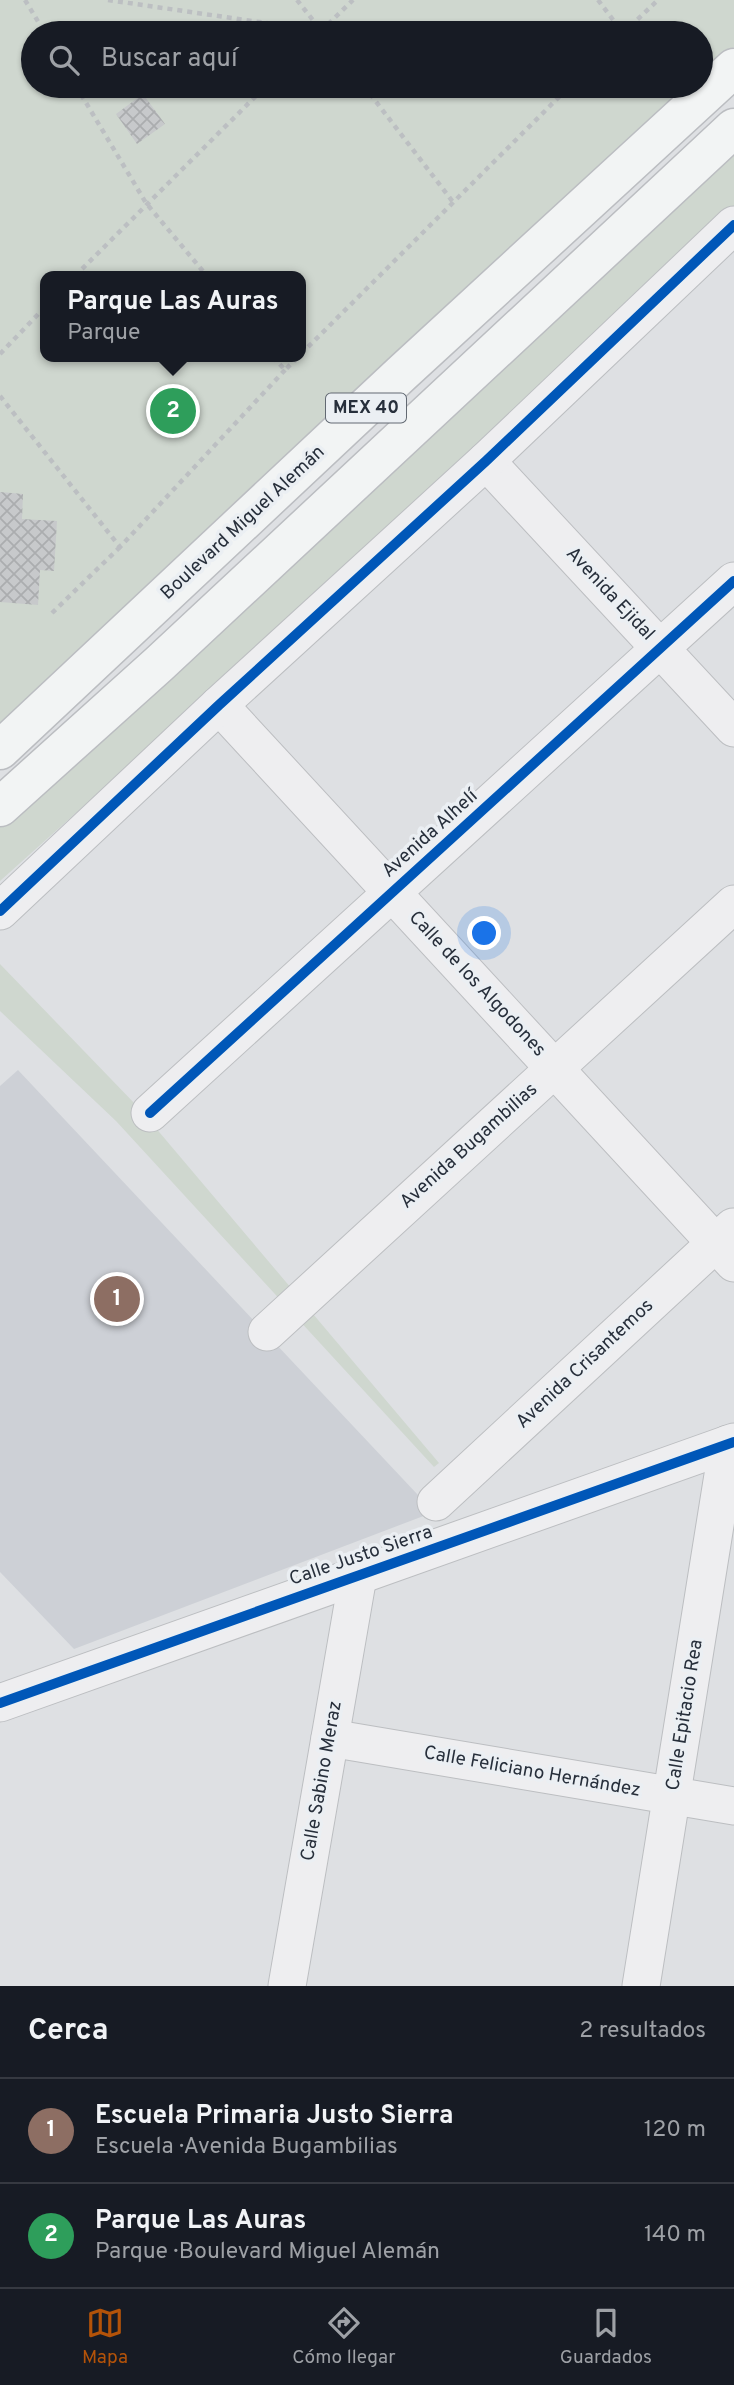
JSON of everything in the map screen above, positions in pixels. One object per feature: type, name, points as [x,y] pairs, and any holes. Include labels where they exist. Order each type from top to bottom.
[{"type":"main road","name":"Boulevard Miguel Alemán","points":[[713,87],[734,68]]},
{"type":"main road","name":"Boulevard Miguel Alemán","points":[[0,750],[411,365],[701,98]]},
{"type":"main road","name":"MEX 40","points":[[0,807],[159,664],[734,128]]},
{"type":"street","points":[[0,911],[219,705],[486,461],[734,225]]},
{"type":"street","name":"Avenida Ejidal","points":[[486,461],[734,728]]},
{"type":"street","name":"Avenida Alhelí","points":[[150,1113],[734,581]]},
{"type":"street","name":"Calle de los Algodones","points":[[219,705],[555,1068],[728,1244]]},
{"type":"street","name":"Avenida Bugambilias","points":[[267,1332],[734,904]]},
{"type":"street","name":"Avenida Crisantemos","points":[[436,1502],[728,1244]]},
{"type":"street","name":"Calle Justo Sierra","points":[[0,1703],[731,1443]]},
{"type":"street","name":"Calle Epitacio Rea","points":[[641,1986],[731,1443]]},
{"type":"street","name":"Calle Sabino Meraz","points":[[287,1986],[358,1576]]},
{"type":"street","name":"Calle Feliciano Hernández","points":[[330,1738],[734,1806]]},
{"type":"path","points":[[25,0],[38,21]]},
{"type":"path","points":[[108,0],[248,21]]},
{"type":"path","points":[[297,0],[313,21]]},
{"type":"path","points":[[332,21],[353,0]]},
{"type":"path","points":[[597,0],[614,21]]},
{"type":"path","points":[[636,21],[658,0]]},
{"type":"path","points":[[83,98],[146,203],[202,271]]},
{"type":"path","points":[[80,271],[253,98]]},
{"type":"path","points":[[373,98],[453,202]]},
{"type":"path","points":[[306,350],[558,98]]},
{"type":"path","points":[[0,354],[40,312]]},
{"type":"path","points":[[278,362],[285,370]]},
{"type":"path","points":[[52,614],[120,547],[294,362]]},
{"type":"path","points":[[0,396],[120,547]]},
{"type":"shaded area","points":[[0,0],[734,0],[734,47],[713,67],[713,21],[21,21],[21,98],[680,98],[0,736]]},
{"type":"shaded area","points":[[734,134],[734,219],[163,739],[0,881],[0,814]]},
{"type":"shaded area","points":[[0,964],[138,1107],[439,1463],[434,1467],[116,1121],[0,1011]]},
{"type":"shaded area","points":[[18,1070],[434,1512],[74,1649],[0,1572],[0,1086]]},
{"type":"building","points":[[138,98],[146,98],[165,124],[137,144],[116,114]]},
{"type":"building","points":[[0,492],[23,494],[22,519],[57,521],[54,571],[40,570],[38,605],[0,602]]},
{"type":"cycle path","points":[[0,911],[219,705],[486,461],[734,225]]},
{"type":"cycle path","points":[[150,1113],[734,581]]},
{"type":"cycle path","points":[[0,1703],[734,1442]]},
{"type":"place","name":"Parque Las Auras","points":[[173,411]]},
{"type":"place","name":"Escuela Primaria Justo Sierra","points":[[117,1299]]}]
